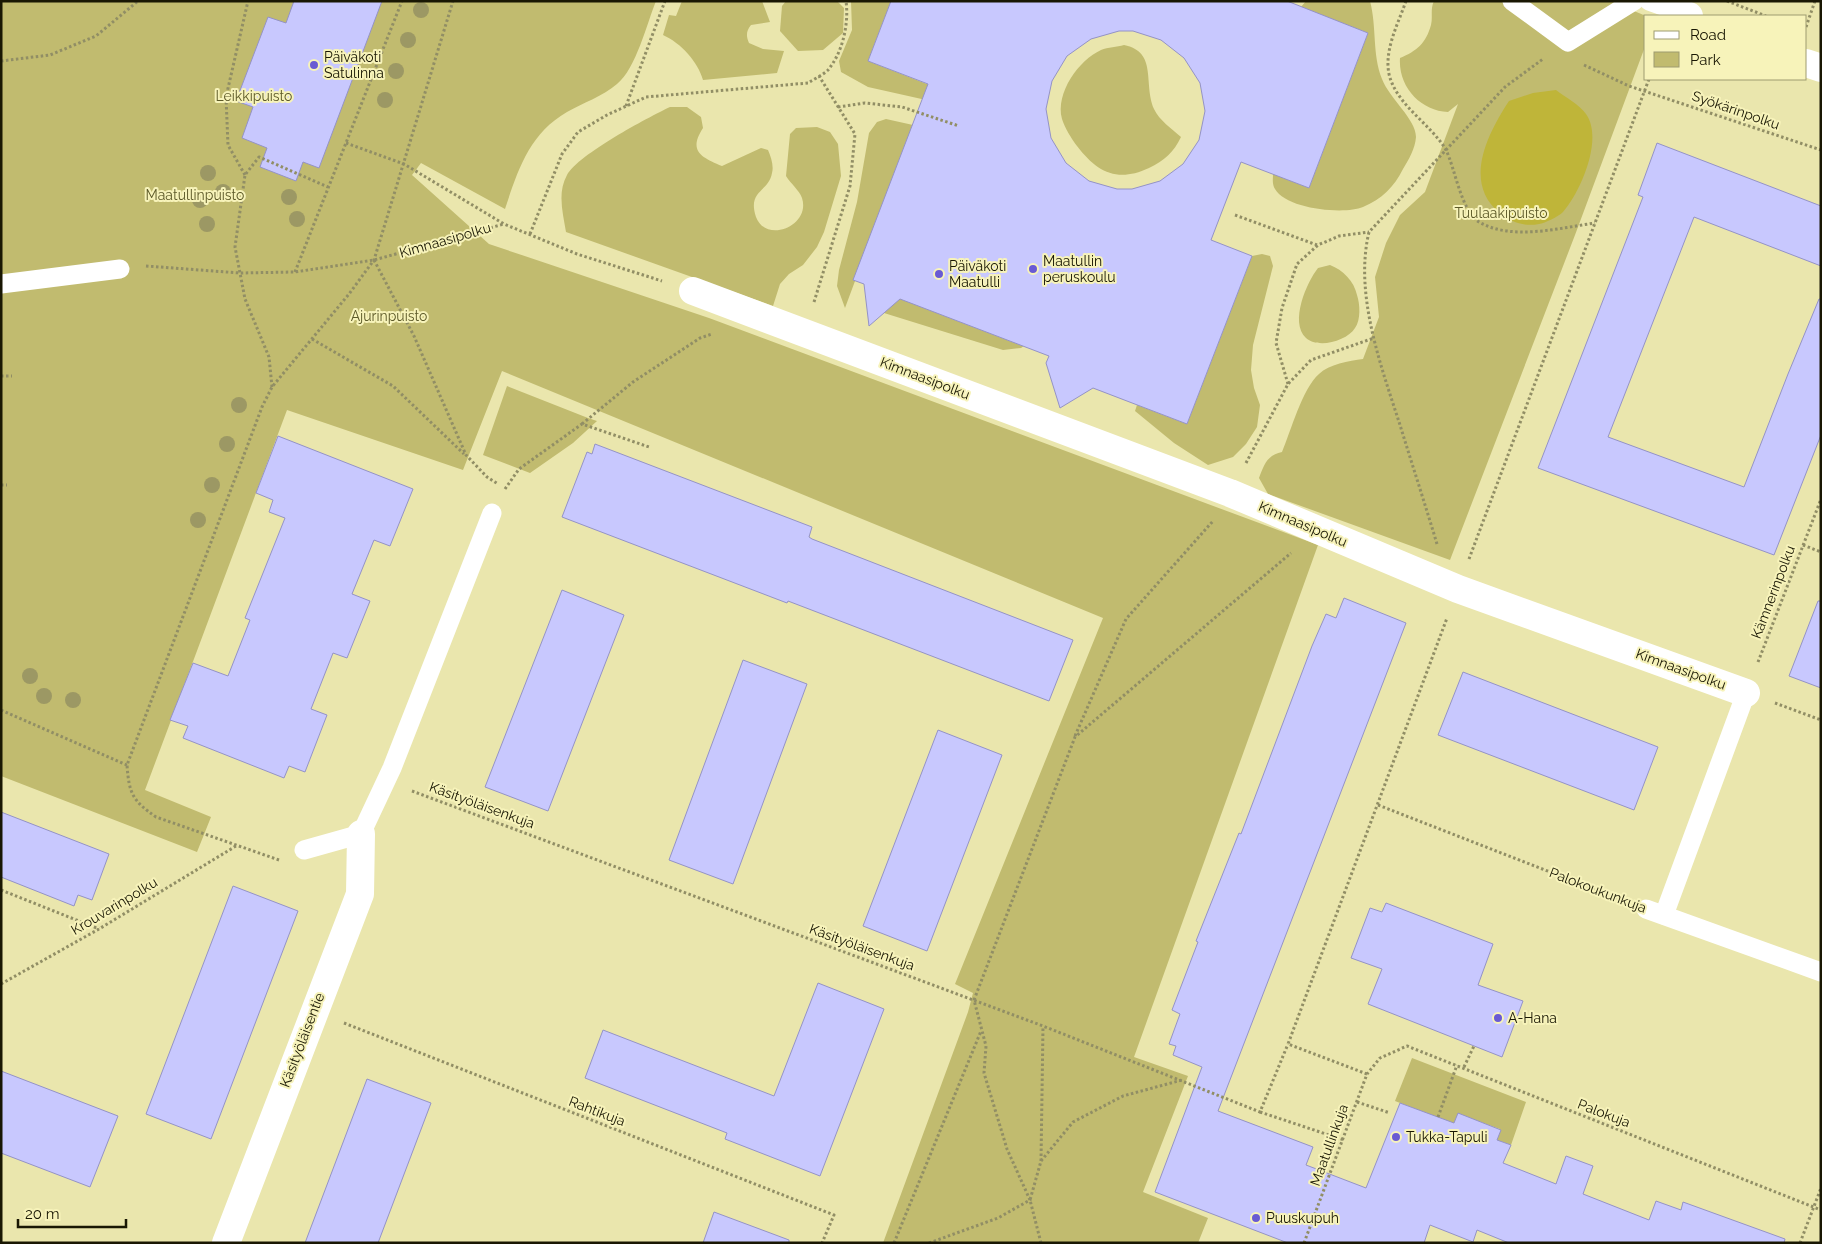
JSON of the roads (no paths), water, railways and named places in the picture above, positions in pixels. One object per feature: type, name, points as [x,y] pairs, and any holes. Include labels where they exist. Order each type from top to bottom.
[{"type":"street","points":[[1807,63],[1821,68]]},
{"type":"street","name":"Kimnaasipolku","points":[[693,291],[1230,493],[1451,586],[1746,693]]},
{"type":"street","name":"Käsityöläisentie","points":[[226,1243],[360,894],[361,834]]},
{"type":"lane","points":[[1512,1],[1568,42],[1634,1]]},
{"type":"lane","points":[[1,284],[120,269]]},
{"type":"lane","points":[[304,850],[361,834],[385,783],[492,513]]},
{"type":"lane","points":[[1664,915],[1746,693]]},
{"type":"lane","name":"Palokoukunkuja","points":[[1646,909],[1821,972]]},
{"type":"place","name":"Päiväkoti Satulinna","points":[[314,65]]},
{"type":"place","name":"Maatullin peruskoulu","points":[[1033,269]]},
{"type":"place","name":"Päiväkoti Maatulli","points":[[939,274]]},
{"type":"place","name":"A-Hana","points":[[1498,1018]]},
{"type":"place","name":"Tukka-Tapuli","points":[[1396,1137]]},
{"type":"place","name":"Puuskupuh","points":[[1256,1218]]},
{"type":"park label","name":"Leikkipuisto","points":[[254,96]]},
{"type":"park label","name":"Maatullinpuisto","points":[[195,195]]},
{"type":"park label","name":"Tuulaakipuisto","points":[[1501,213]]},
{"type":"park label","name":"Ajurinpuisto","points":[[389,316]]}]
